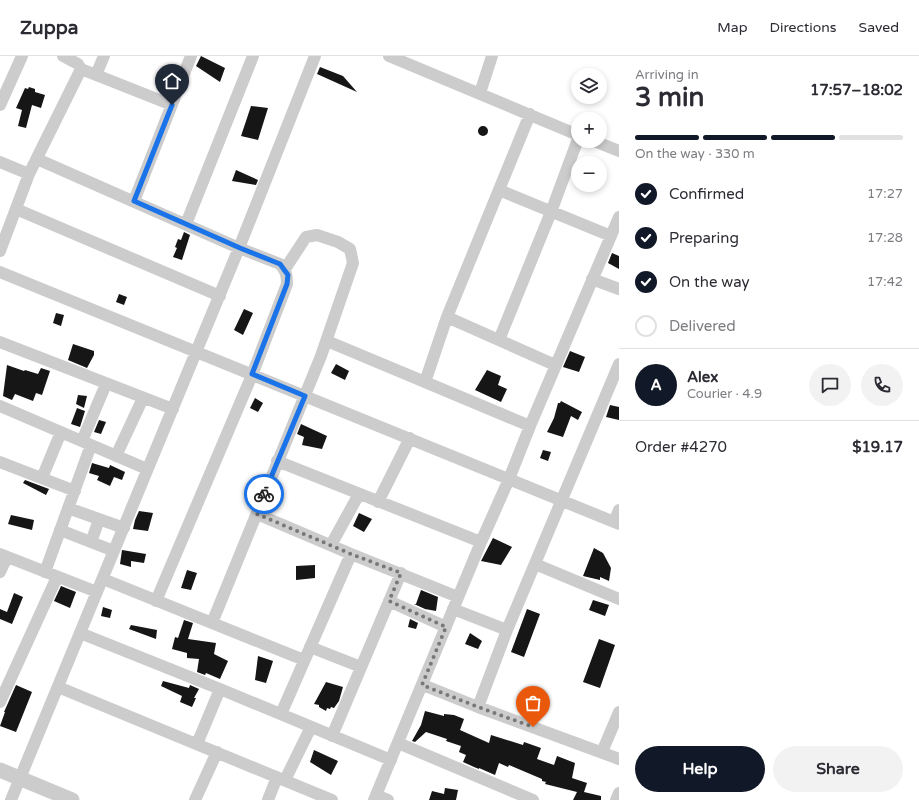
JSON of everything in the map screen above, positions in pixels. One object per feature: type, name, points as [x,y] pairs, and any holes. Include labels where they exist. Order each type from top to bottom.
[{"type":"street","points":[[0,105],[22,56]]},
{"type":"street","points":[[63,56],[78,64],[81,70],[172,105]]},
{"type":"street","points":[[96,75],[104,56]]},
{"type":"street","points":[[134,201],[191,56]]},
{"type":"street","points":[[186,224],[253,56]]},
{"type":"street","points":[[11,800],[147,469],[240,248],[315,56]]},
{"type":"street","points":[[389,56],[571,132]]},
{"type":"street","points":[[480,93],[492,56]]},
{"type":"street","points":[[0,251],[37,158],[81,70]]},
{"type":"street","points":[[425,382],[447,317],[530,114]]},
{"type":"street","points":[[607,146],[619,151]]},
{"type":"street","points":[[499,340],[551,212],[575,148]]},
{"type":"street","points":[[37,158],[240,248],[280,264],[288,275],[287,284],[252,374],[156,601]]},
{"type":"street","points":[[0,162],[30,174]]},
{"type":"street","points":[[499,190],[551,212],[614,233]]},
{"type":"street","points":[[16,209],[220,296]]},
{"type":"street","points":[[379,798],[391,760],[453,609],[592,279],[614,233],[619,217]]},
{"type":"street","points":[[212,623],[327,341],[353,263],[350,249],[338,242],[316,234],[306,237],[285,269]]},
{"type":"street","points":[[0,272],[617,523],[619,510]]},
{"type":"street","points":[[592,279],[619,289]]},
{"type":"street","points":[[447,317],[556,365]]},
{"type":"street","points":[[327,341],[530,426]]},
{"type":"street","points":[[0,342],[173,409]]},
{"type":"street","points":[[478,707],[507,630],[619,364]]},
{"type":"street","points":[[45,572],[75,491],[87,443],[106,384]]},
{"type":"street","points":[[116,456],[143,398]]},
{"type":"street","points":[[0,406],[147,469]]},
{"type":"street","points":[[42,478],[61,432]]},
{"type":"street","points":[[378,502],[410,438]]},
{"type":"street","points":[[277,461],[481,542]]},
{"type":"street","points":[[0,462],[75,491]]},
{"type":"street","points":[[331,545],[359,494]]},
{"type":"street","points":[[68,508],[124,528]]},
{"type":"street","points":[[257,514],[458,597]]},
{"type":"street","points":[[91,542],[99,520]]},
{"type":"street","points":[[60,530],[114,552]]},
{"type":"street","points":[[281,714],[351,554]]},
{"type":"street","points":[[0,572],[3,555],[97,592]]},
{"type":"street","points":[[535,564],[619,600]]},
{"type":"street","points":[[332,736],[401,573]]},
{"type":"street","points":[[0,702],[57,577]]},
{"type":"street","points":[[103,579],[304,660]]},
{"type":"street","points":[[389,601],[446,627]]},
{"type":"street","points":[[453,609],[507,630]]},
{"type":"street","points":[[80,632],[391,760]]},
{"type":"street","points":[[310,647],[361,667]]},
{"type":"street","points":[[422,685],[619,759]]},
{"type":"street","points":[[58,688],[332,800]]},
{"type":"street","points":[[197,744],[220,689]]},
{"type":"street","points":[[602,752],[619,712]]},
{"type":"street","points":[[268,800],[311,727]]},
{"type":"street","points":[[398,743],[533,800]]},
{"type":"street","points":[[196,800],[216,752]]},
{"type":"street","points":[[0,770],[72,800]]},
{"type":"street","points":[[616,800],[619,793]]},
{"type":"building","points":[[201,56],[225,68],[220,82],[196,66]]},
{"type":"building","points":[[320,67],[343,76],[357,92],[317,74]]},
{"type":"building","points":[[29,87],[35,89],[35,92],[45,95],[41,108],[32,105],[26,128],[18,126],[22,110],[16,108],[25,88],[28,89]]},
{"type":"building","points":[[251,106],[268,108],[258,140],[241,136]]},
{"type":"building","points":[[481,126],[485,126],[488,131],[485,136],[481,136],[478,133],[478,129]]},
{"type":"building","points":[[236,170],[258,180],[256,185],[232,181]]},
{"type":"building","points":[[184,232],[190,235],[182,260],[173,257],[177,248],[175,247],[178,239],[181,240]]},
{"type":"building","points":[[612,253],[619,256],[619,269],[608,263]]},
{"type":"building","points":[[119,294],[127,297],[124,305],[116,302]]},
{"type":"building","points":[[244,309],[253,313],[243,335],[234,330]]},
{"type":"building","points":[[56,313],[64,315],[61,326],[53,323]]},
{"type":"building","points":[[73,344],[94,351],[94,355],[87,368],[68,360]]},
{"type":"building","points":[[570,351],[585,357],[579,372],[563,367]]},
{"type":"building","points":[[336,364],[349,371],[345,380],[331,373]]},
{"type":"building","points":[[7,365],[38,374],[41,368],[50,371],[42,395],[36,393],[33,401],[15,394],[12,400],[3,396]]},
{"type":"building","points":[[487,370],[501,376],[498,385],[507,389],[501,402],[475,390]]},
{"type":"building","points":[[78,395],[87,396],[84,408],[76,404]]},
{"type":"building","points":[[255,398],[263,403],[258,412],[250,408]]},
{"type":"building","points":[[561,401],[582,412],[578,420],[571,416],[563,437],[547,432],[554,418],[558,403]]},
{"type":"building","points":[[610,405],[619,407],[619,420],[606,417]]},
{"type":"building","points":[[77,408],[85,411],[80,427],[71,424]]},
{"type":"building","points":[[99,420],[106,422],[101,434],[94,432]]},
{"type":"building","points":[[301,424],[327,436],[322,449],[302,445],[304,437],[297,434]]},
{"type":"building","points":[[543,450],[551,452],[548,461],[540,458]]},
{"type":"building","points":[[92,463],[109,468],[110,465],[125,472],[122,480],[114,477],[110,486],[97,480],[99,476],[89,473]]},
{"type":"building","points":[[25,480],[49,489],[46,495],[23,483]]},
{"type":"building","points":[[139,511],[153,513],[148,531],[133,529]]},
{"type":"building","points":[[359,513],[372,519],[364,532],[353,526]]},
{"type":"building","points":[[11,515],[34,520],[32,530],[8,524]]},
{"type":"building","points":[[493,538],[512,547],[501,565],[481,561]]},
{"type":"building","points":[[594,548],[603,553],[611,568],[609,581],[600,577],[600,580],[583,576]]},
{"type":"building","points":[[122,550],[146,554],[144,563],[131,561],[131,567],[120,564]]},
{"type":"building","points":[[315,565],[315,578],[296,580],[296,566]]},
{"type":"building","points":[[187,570],[197,573],[191,590],[181,588]]},
{"type":"building","points":[[61,586],[76,592],[70,608],[54,601]]},
{"type":"building","points":[[421,590],[438,597],[436,611],[425,609],[414,604],[416,604]]},
{"type":"building","points":[[14,593],[23,597],[12,624],[0,619],[0,609],[7,612]]},
{"type":"building","points":[[593,600],[609,605],[605,616],[589,610]]},
{"type":"building","points":[[103,607],[112,610],[110,618],[101,616]]},
{"type":"building","points":[[527,609],[540,614],[524,657],[511,652]]},
{"type":"building","points":[[410,619],[418,623],[416,629],[408,627]]},
{"type":"building","points":[[184,620],[193,623],[188,639],[216,643],[214,654],[228,661],[220,679],[206,673],[205,675],[197,672],[199,659],[187,658],[187,653],[172,649],[175,637],[178,638]]},
{"type":"building","points":[[131,625],[157,630],[156,639],[129,629]]},
{"type":"building","points":[[470,633],[482,641],[478,649],[465,644]]},
{"type":"building","points":[[599,639],[615,645],[600,688],[583,682]]},
{"type":"building","points":[[258,656],[273,661],[266,683],[255,680]]},
{"type":"building","points":[[163,681],[189,688],[190,685],[199,689],[194,698],[196,698],[192,707],[180,702],[182,696],[161,686]]},
{"type":"building","points":[[326,682],[343,687],[339,701],[334,708],[327,708],[326,711],[319,707],[319,705],[314,704]]},
{"type":"building","points":[[16,685],[32,692],[16,732],[0,726],[4,712]]},
{"type":"building","points":[[425,711],[444,716],[444,714],[454,715],[464,719],[460,730],[489,743],[491,735],[523,745],[524,742],[541,748],[537,759],[554,765],[557,756],[575,763],[572,778],[587,783],[584,792],[601,796],[601,800],[573,800],[577,792],[545,784],[546,782],[542,781],[542,779],[509,765],[508,767],[499,763],[495,775],[479,769],[463,762],[466,755],[459,752],[461,746],[446,741],[447,739],[426,732],[415,742],[412,741],[421,725]]},
{"type":"building","points":[[314,750],[338,761],[331,775],[310,762]]},
{"type":"building","points":[[445,788],[458,790],[456,800],[429,800],[432,791],[444,794]]},
{"type":"way so far","points":[[264,494],[257,514],[351,554],[401,573],[389,601],[446,627],[422,685],[533,727]]},
{"type":"route","points":[[172,105],[134,201],[280,264],[288,275],[287,284],[252,374],[305,396],[264,494]]}]
